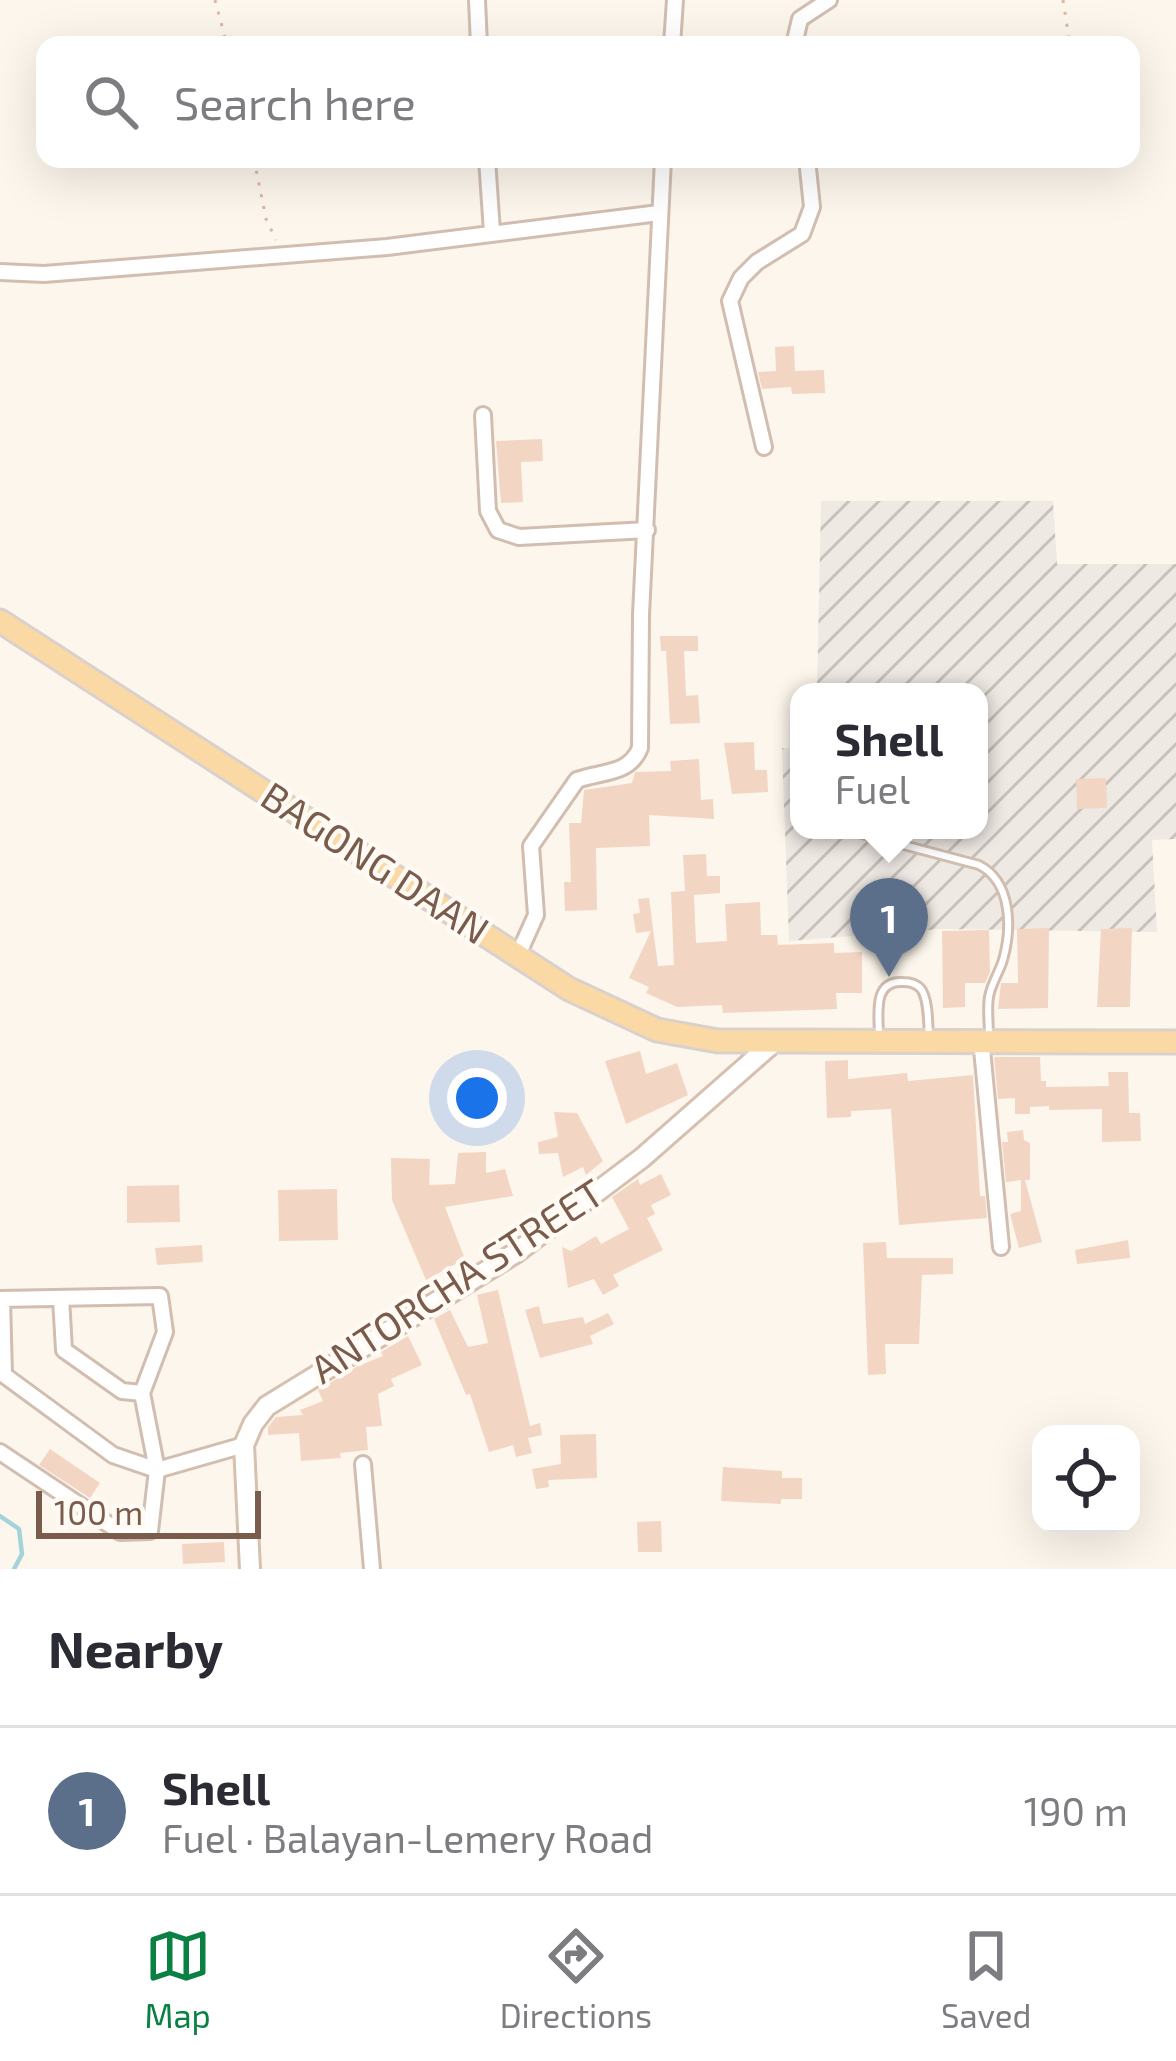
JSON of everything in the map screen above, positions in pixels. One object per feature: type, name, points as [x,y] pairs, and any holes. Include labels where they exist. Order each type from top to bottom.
[{"type":"main road","name":"BAGONG DAAN","points":[[0,621],[582,996],[657,1030],[718,1042],[1176,1042]]},
{"type":"main road","name":"ANTORCHA STREET","points":[[244,1445],[267,1406],[517,1252],[642,1158],[774,1042]]},
{"type":"main road","points":[[244,1445],[250,1569]]},
{"type":"street","points":[[477,0],[478,36]]},
{"type":"street","points":[[673,36],[675,0]]},
{"type":"street","points":[[796,36],[800,19],[830,0]]},
{"type":"street","points":[[488,168],[492,232]]},
{"type":"street","points":[[518,955],[536,915],[531,846],[577,780],[626,768],[640,748],[641,615],[662,168]]},
{"type":"street","points":[[764,447],[730,301],[741,278],[757,262],[802,234],[812,207],[808,168]]},
{"type":"street","points":[[0,272],[44,274],[387,247],[659,213]]},
{"type":"street","points":[[483,415],[488,511],[498,530],[519,538],[646,530]]},
{"type":"street","points":[[985,1039],[1001,1247]]},
{"type":"street","points":[[0,1452],[120,1532],[150,1531],[157,1470],[142,1394],[165,1332],[160,1296],[1,1299],[4,1375],[112,1455],[157,1470],[244,1445]]},
{"type":"street","points":[[61,1298],[64,1350],[122,1391],[142,1394]]},
{"type":"street","points":[[363,1464],[372,1569]]},
{"type":"lane","points":[[881,839],[980,865],[1001,884],[1007,906],[1004,955],[988,997],[985,1039]]},
{"type":"lane","points":[[879,1040],[880,994],[888,983],[899,981],[913,983],[924,994],[929,1040]]},
{"type":"path","points":[[214,0],[224,36]]},
{"type":"path","points":[[1063,0],[1069,36]]},
{"type":"path","points":[[256,168],[266,219],[282,252]]},
{"type":"shaded area","points":[[821,501],[1053,501],[1057,564],[1176,564],[1176,839],[1152,840],[1157,932],[940,929],[789,941],[782,748],[790,748],[790,839],[988,839],[988,683],[817,683]]},
{"type":"building","points":[[794,346],[795,371],[824,370],[825,393],[792,394],[791,387],[762,389],[758,372],[776,371],[775,347]]},
{"type":"building","points":[[542,439],[543,461],[521,462],[523,502],[501,503],[496,441]]},
{"type":"building","points":[[660,636],[698,636],[698,651],[684,651],[686,696],[698,695],[700,723],[670,724],[666,651],[661,651]]},
{"type":"building","points":[[754,742],[755,770],[767,770],[768,792],[732,794],[724,743]]},
{"type":"building","points":[[699,759],[701,800],[713,799],[714,819],[649,815],[650,846],[596,848],[597,910],[565,911],[564,882],[571,882],[569,823],[581,823],[584,790],[632,783],[635,772],[671,771],[670,761]]},
{"type":"building","points":[[1106,778],[1107,808],[1077,809],[1076,779]]},
{"type":"building","points":[[706,854],[707,876],[720,876],[720,893],[694,895],[696,943],[727,941],[725,904],[760,902],[761,935],[777,935],[778,945],[834,943],[834,953],[862,952],[862,993],[836,993],[837,1009],[723,1013],[722,1005],[677,1007],[646,993],[649,987],[629,978],[651,931],[636,933],[633,914],[640,913],[638,899],[649,898],[658,966],[674,965],[671,892],[685,891],[683,855]]},
{"type":"building","points":[[1049,928],[1048,1008],[998,1009],[1001,983],[1018,983],[1017,929]]},
{"type":"building","points":[[1132,928],[1130,1007],[1097,1007],[1101,929]]},
{"type":"building","points":[[989,930],[990,972],[985,983],[965,983],[965,1007],[943,1008],[942,931]]},
{"type":"building","points":[[640,1051],[646,1074],[677,1063],[688,1095],[626,1124],[605,1061]]},
{"type":"building","points":[[994,1057],[1040,1057],[1041,1081],[1046,1081],[1046,1087],[1109,1086],[1108,1072],[1128,1072],[1129,1113],[1140,1113],[1141,1141],[1102,1142],[1102,1109],[1030,1107],[1030,1114],[1015,1114],[1015,1098],[998,1099]]},
{"type":"building","points":[[848,1060],[848,1079],[907,1073],[908,1081],[973,1075],[980,1196],[985,1196],[987,1218],[899,1225],[891,1109],[827,1118],[825,1061]]},
{"type":"building","points":[[554,1112],[577,1113],[603,1161],[586,1175],[583,1167],[563,1177],[558,1153],[539,1154],[538,1142],[558,1137]]},
{"type":"building","points":[[1023,1130],[1024,1140],[1030,1143],[1030,1180],[1025,1180],[1042,1242],[1019,1248],[1010,1214],[1021,1211],[1021,1180],[1006,1182],[1002,1142],[1008,1142],[1007,1132]]},
{"type":"building","points":[[486,1152],[486,1173],[505,1169],[513,1196],[445,1207],[465,1259],[426,1280],[392,1200],[391,1158],[430,1159],[429,1185],[455,1184],[458,1153]]},
{"type":"building","points":[[661,1174],[671,1195],[651,1205],[655,1214],[647,1218],[663,1250],[613,1275],[619,1286],[603,1295],[594,1279],[568,1288],[562,1247],[571,1251],[596,1236],[601,1244],[629,1229],[612,1197],[638,1179],[640,1185]]},
{"type":"building","points":[[179,1185],[180,1222],[127,1223],[127,1186]]},
{"type":"building","points":[[337,1189],[338,1240],[279,1241],[278,1190]]},
{"type":"building","points":[[1128,1240],[1130,1258],[1077,1264],[1075,1250]]},
{"type":"building","points":[[886,1242],[887,1258],[953,1258],[953,1274],[922,1275],[919,1344],[885,1344],[886,1374],[868,1375],[863,1243]]},
{"type":"building","points":[[202,1245],[203,1262],[157,1265],[155,1248]]},
{"type":"building","points":[[498,1290],[530,1426],[540,1423],[542,1435],[528,1438],[532,1453],[516,1457],[513,1445],[489,1452],[470,1394],[466,1395],[434,1319],[450,1310],[468,1347],[488,1343],[477,1295]]},
{"type":"building","points":[[539,1306],[543,1324],[583,1317],[585,1324],[608,1313],[614,1324],[590,1336],[593,1344],[540,1358],[525,1310]]},
{"type":"building","points":[[408,1336],[422,1365],[391,1379],[394,1386],[378,1394],[382,1426],[366,1427],[368,1450],[301,1461],[299,1433],[268,1435],[276,1417],[303,1415],[300,1410],[323,1401],[318,1390],[383,1356],[381,1352]]},
{"type":"building","points":[[596,1434],[597,1478],[548,1480],[549,1487],[536,1489],[532,1469],[561,1464],[560,1435]]},
{"type":"building","points":[[50,1449],[100,1483],[90,1498],[39,1465]]},
{"type":"building","points":[[723,1467],[782,1471],[782,1478],[802,1478],[802,1499],[781,1499],[781,1504],[721,1501]]},
{"type":"building","points":[[661,1521],[662,1552],[638,1552],[637,1522]]},
{"type":"building","points":[[224,1542],[225,1562],[183,1564],[182,1544]]},
{"type":"waterway","points":[[0,1516],[19,1529],[22,1554],[14,1569]]},
{"type":"place","name":"Shell","points":[[889,977]]}]
